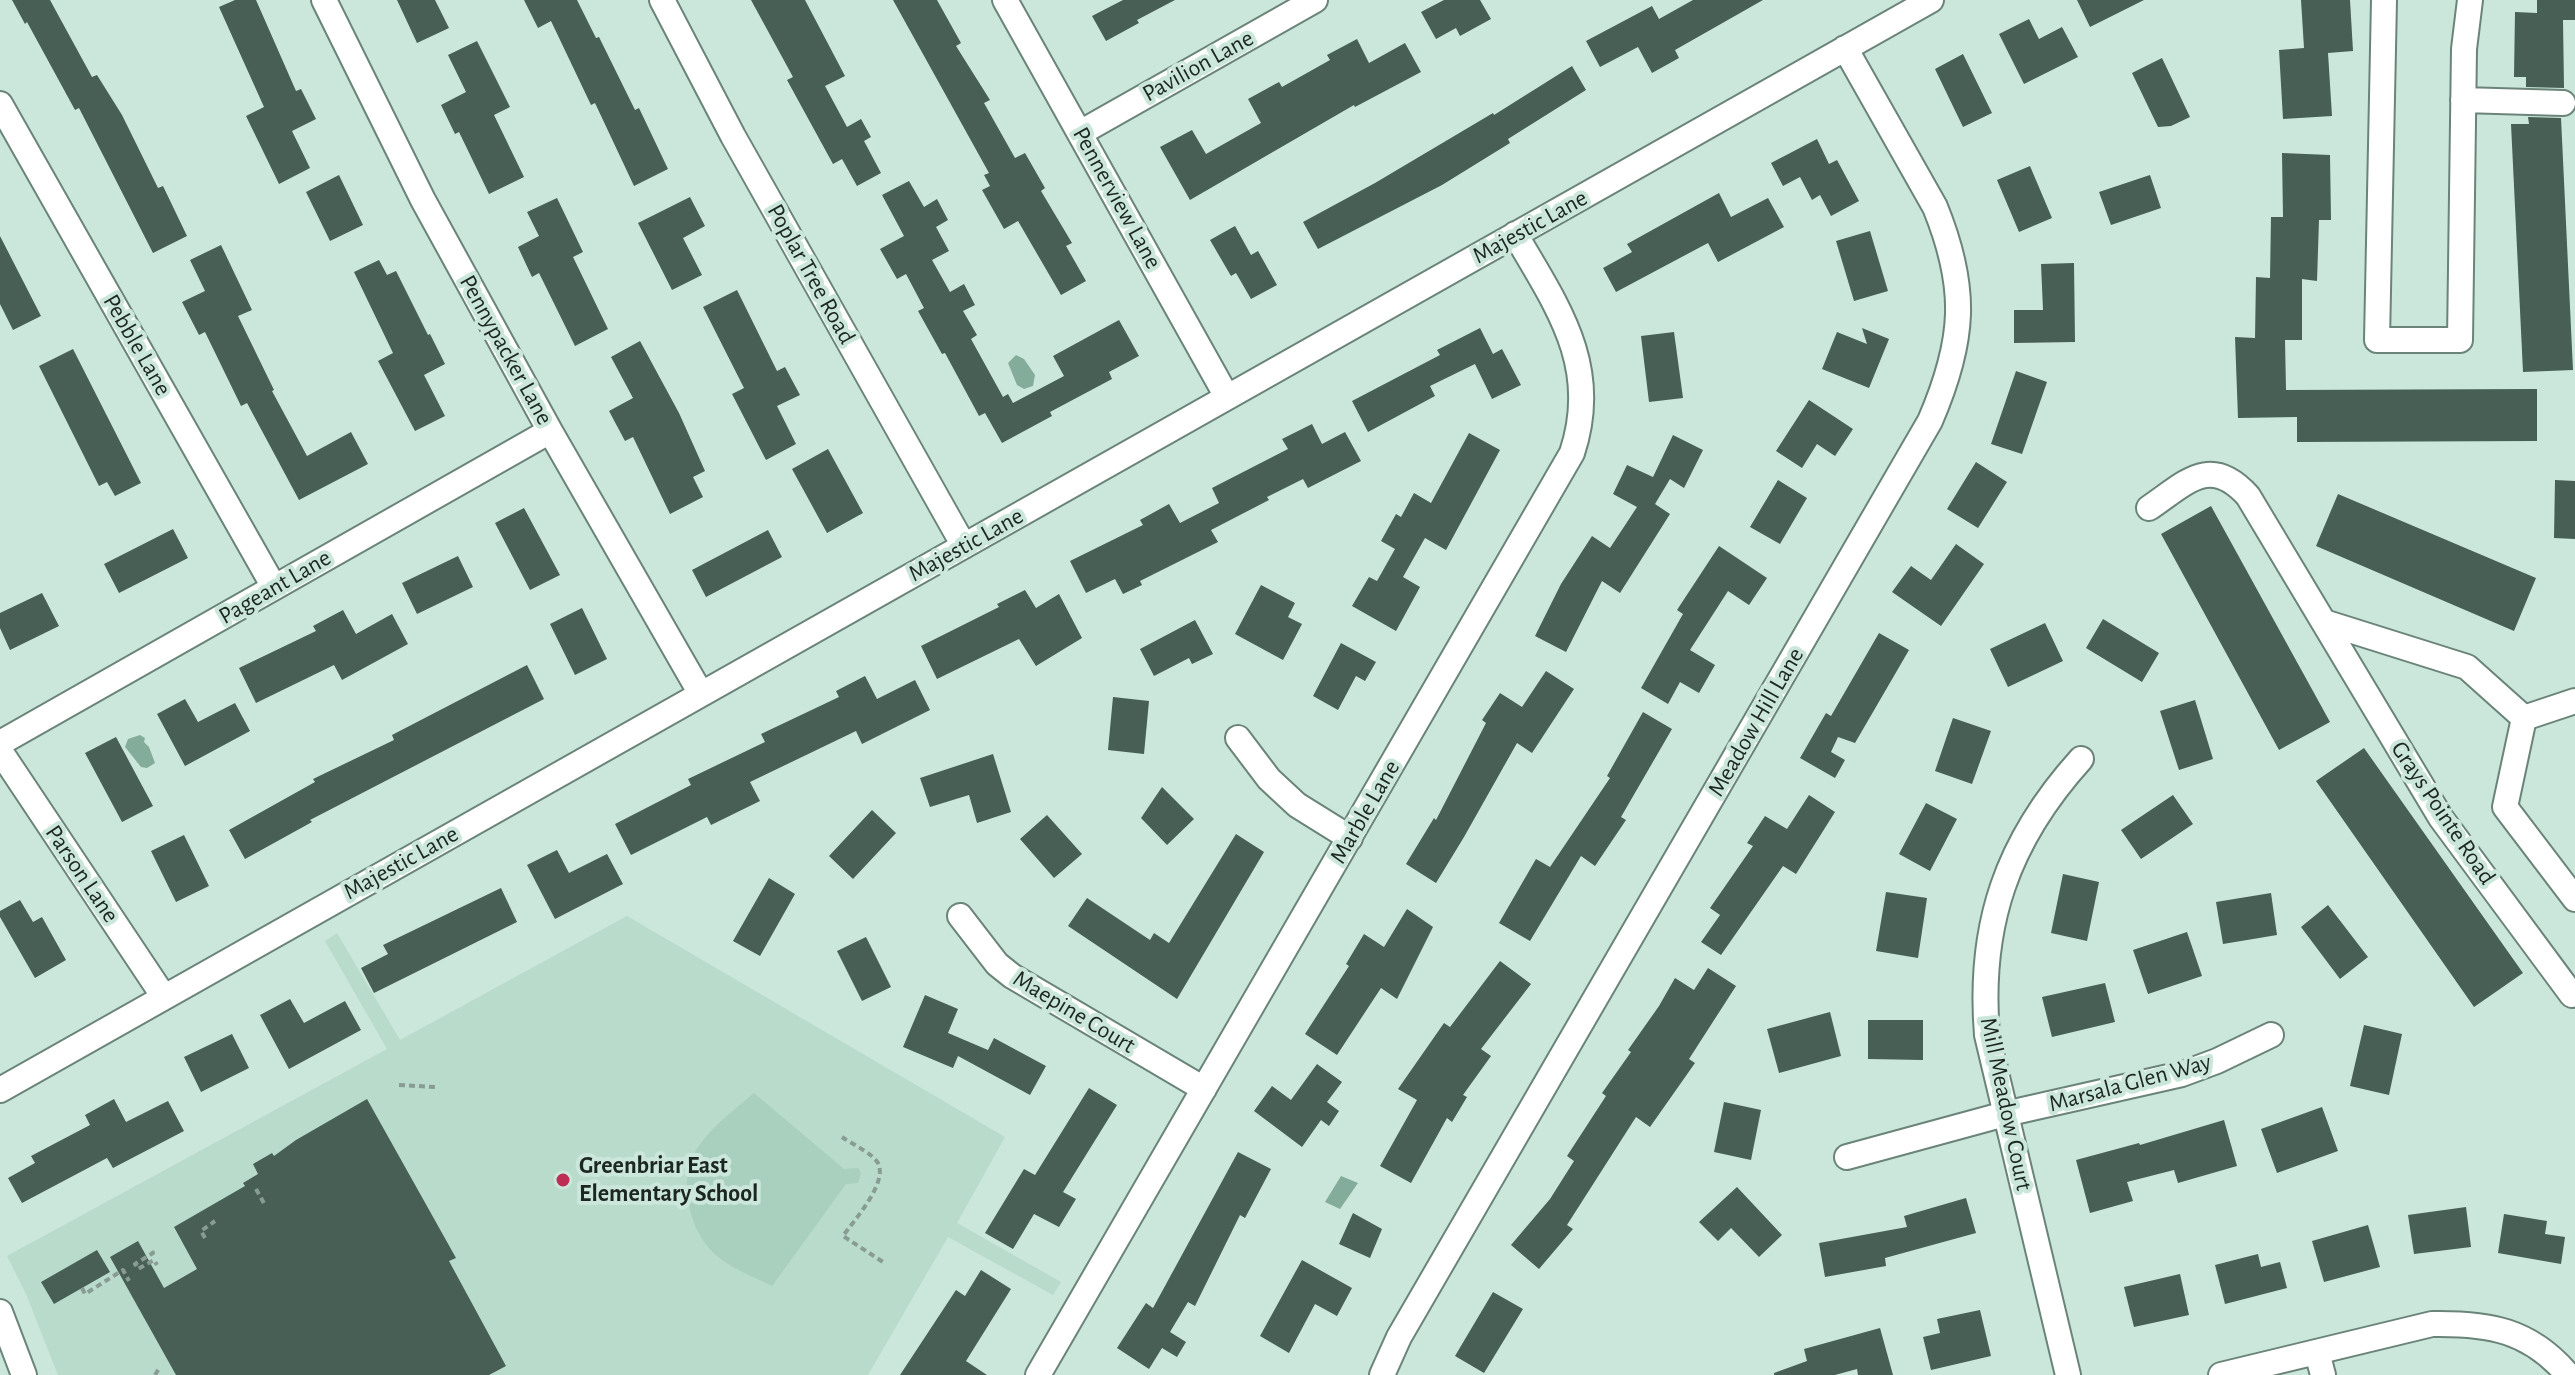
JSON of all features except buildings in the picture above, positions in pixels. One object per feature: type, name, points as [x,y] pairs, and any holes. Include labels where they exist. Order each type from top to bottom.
[{"type":"street","name":"Pennypacker Lane","points":[[324,0],[423,200],[550,431],[701,694]]},
{"type":"street","name":"Poplar Tree Road","points":[[662,0],[733,136],[964,546]]},
{"type":"street","name":"Pennerview Lane","points":[[1005,0],[1227,397]]},
{"type":"street","name":"Pavilion Lane","points":[[1080,133],[1315,0]]},
{"type":"street","name":"Majestic Lane","points":[[0,1090],[1931,0]]},
{"type":"street","points":[[2384,0],[2377,340],[2460,340],[2464,49],[2470,0]]},
{"type":"street","name":"Meadow Hill Lane","points":[[1382,1375],[1399,1337],[1930,421],[1949,378],[1956,347],[1958,316],[1957,284],[1946,234],[1935,207],[1845,48]]},
{"type":"street","points":[[2463,100],[2563,103]]},
{"type":"street","name":"Pebble Lane","points":[[0,104],[274,587]]},
{"type":"street","name":"Marble Lane","points":[[1038,1375],[1572,453],[1582,387],[1579,361],[1572,337],[1515,234]]},
{"type":"street","name":"Pageant Lane","points":[[0,743],[550,431]]},
{"type":"street","name":"Grays Pointe Road","points":[[2149,508],[2196,476],[2215,474],[2233,479],[2248,496],[2441,818],[2572,995],[2575,994]]},
{"type":"street","points":[[2324,622],[2467,667],[2524,718]]},
{"type":"street","points":[[2524,718],[2575,701]]},
{"type":"street","points":[[2524,718],[2505,807],[2575,899]]},
{"type":"street","points":[[1238,738],[1269,779],[1297,805],[1350,838]]},
{"type":"street","name":"Parson Lane","points":[[0,751],[164,997]]},
{"type":"street","name":"Mill Meadow Court","points":[[2068,1375],[1987,1035],[1984,995],[1989,935],[2013,856],[2055,788],[2081,759]]},
{"type":"street","name":"Maepine Court","points":[[960,916],[997,964],[1012,976],[1204,1089]]},
{"type":"street","name":"Marsala Glen Way","points":[[1847,1157],[2005,1114],[2182,1074],[2271,1035]]},
{"type":"street","points":[[0,1312],[24,1375]]},
{"type":"street","points":[[2221,1375],[2320,1363],[2432,1324],[2463,1323],[2511,1332],[2533,1342],[2554,1358],[2568,1375]]},
{"type":"path","points":[[399,1085],[435,1087]]},
{"type":"path","points":[[842,1137],[877,1161],[881,1173],[879,1183],[843,1236],[883,1262]]},
{"type":"path","points":[[256,1189],[265,1205]]},
{"type":"path","points":[[205,1238],[201,1231],[215,1221]]},
{"type":"path","points":[[152,1251],[135,1264],[138,1269],[154,1260],[157,1265]]},
{"type":"path","points":[[82,1288],[85,1294],[123,1270],[129,1281]]},
{"type":"path","points":[[155,1375],[160,1367]]},
{"type":"shaded area","points":[[1016,355],[1024,359],[1035,375],[1033,386],[1024,389],[1017,385],[1008,363]]},
{"type":"shaded area","points":[[140,735],[145,738],[144,742],[155,763],[147,768],[141,767],[125,747],[128,739]]},
{"type":"shaded area","name":"Greenbriar East Elementary School","points":[[627,916],[1005,1137],[957,1223],[1061,1282],[1053,1295],[948,1237],[868,1375],[58,1375],[26,1294],[7,1256],[387,1049],[325,941],[337,933],[400,1040]]},
{"type":"shaded area","points":[[754,1093],[844,1169],[858,1168],[861,1173],[858,1183],[846,1184],[772,1286],[736,1268],[711,1250],[694,1223],[688,1200],[687,1176],[699,1145]]},
{"type":"shaded area","points":[[1341,1176],[1358,1183],[1340,1209],[1325,1202]]},
{"type":"place","name":"Greenbriar East Elementary School","points":[[563,1180]]}]
